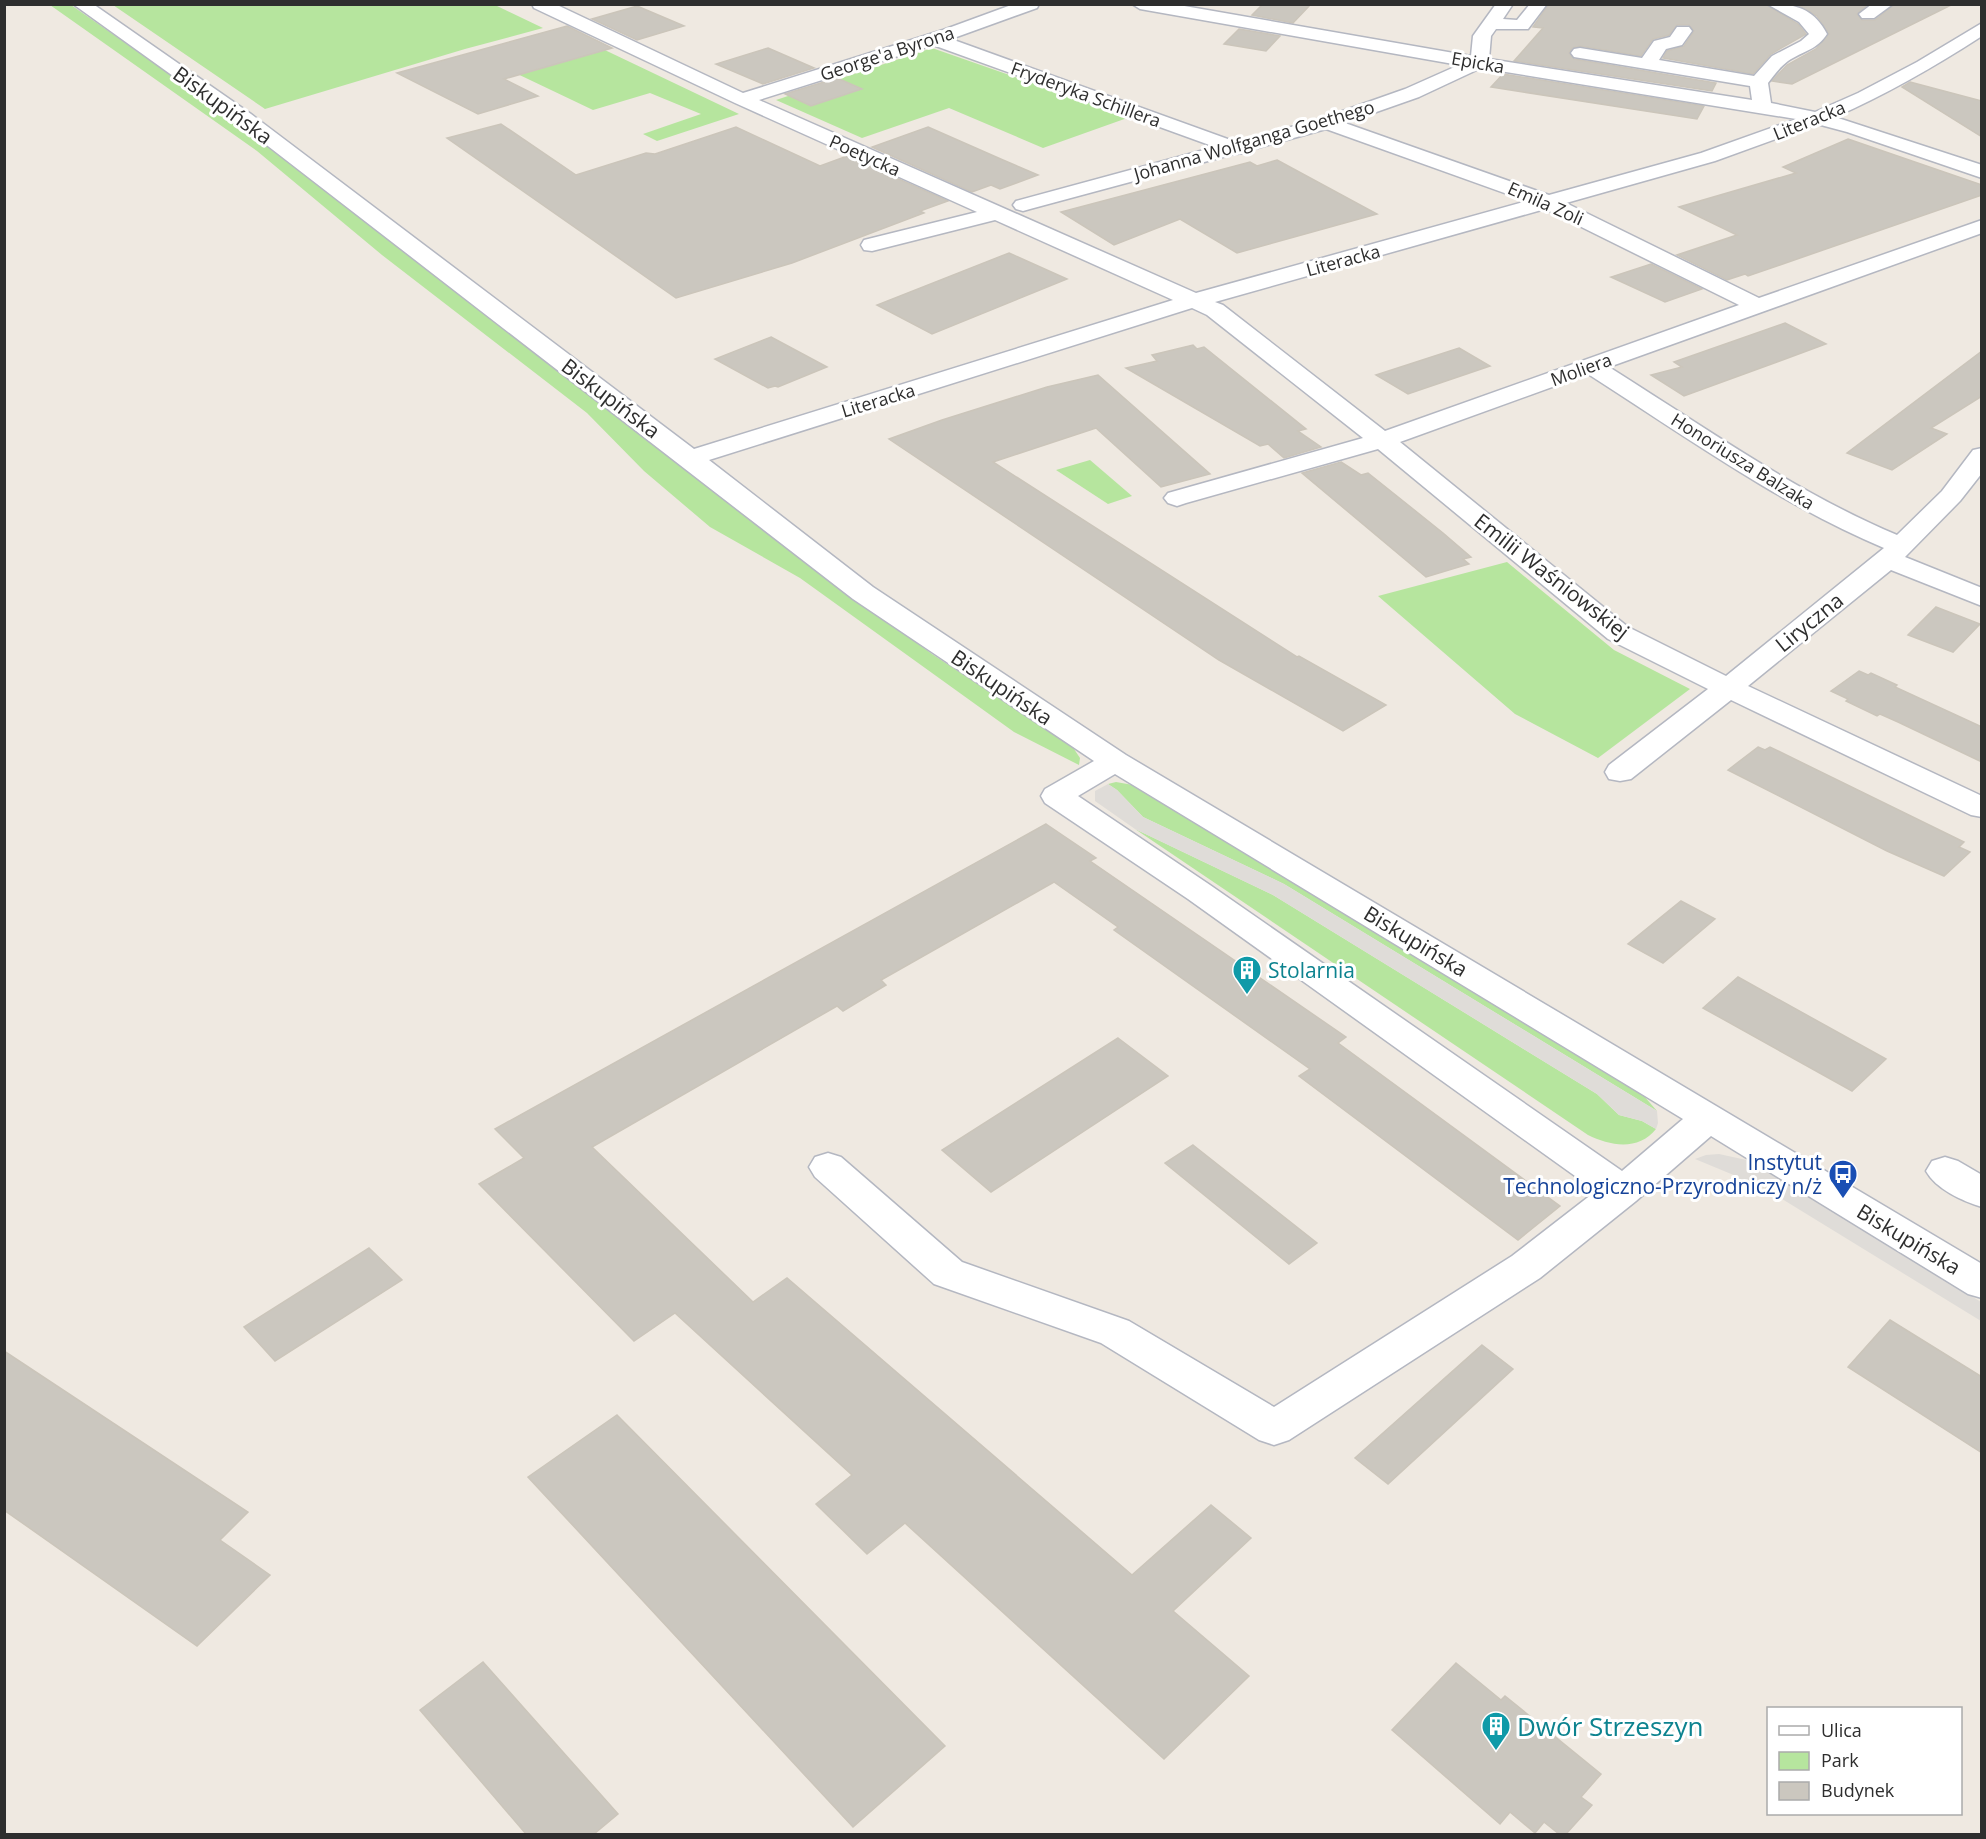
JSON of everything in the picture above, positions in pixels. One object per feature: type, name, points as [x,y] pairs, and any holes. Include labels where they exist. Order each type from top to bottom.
[{"type":"street","name":"Biskupińska","points":[[81,4],[244,118],[863,593],[1115,761],[1514,999],[1982,1283]]},
{"type":"street","name":"Poetycka","points":[[540,4],[742,99],[1192,302]]},
{"type":"street","points":[[562,14],[587,4]]},
{"type":"street","name":"George'a Byrona","points":[[742,99],[934,39],[1031,4]]},
{"type":"street","name":"Epicka","points":[[1140,4],[1573,79],[1763,107],[1854,128],[1982,172]]},
{"type":"street","points":[[1480,62],[1482,36],[1505,4]]},
{"type":"street","points":[[1491,24],[1522,25],[1539,4]]},
{"type":"street","points":[[1868,14],[1885,4]]},
{"type":"street","points":[[1763,107],[1759,82],[1770,66],[1815,40],[1818,34],[1815,26],[1807,19],[1780,7]]},
{"type":"street","name":"Literacka","points":[[690,458],[1192,302],[1708,157],[1817,118],[1865,98],[1923,66],[1982,28]]},
{"type":"street","points":[[1647,64],[1660,45],[1676,41],[1683,31]]},
{"type":"street","name":"Fryderyka Schillera","points":[[934,39],[1238,148]]},
{"type":"street","points":[[1920,88],[1982,47]]},
{"type":"street","points":[[1580,53],[1759,82]]},
{"type":"street","name":"Johanna Wolfganga Goethego","points":[[1023,205],[1327,123],[1412,93],[1480,62]]},
{"type":"street","name":"Emila Zoli","points":[[1327,123],[1370,141],[1466,172],[1550,203],[1756,305]]},
{"type":"street","points":[[872,245],[996,213]]},
{"type":"street","name":"Moliera","points":[[1177,498],[1382,440],[1982,226]]},
{"type":"street","name":"Emilii Waśniowskiej","points":[[1192,302],[1215,310],[1382,440],[1618,633],[1728,688],[1982,808]]},
{"type":"street","name":"Honoriusza Balzaka","points":[[1590,365],[1779,485],[1895,553],[1982,598]]},
{"type":"street","name":"Liryczna","points":[[1620,772],[1895,553],[1952,496],[1982,455]]},
{"type":"street","points":[[1115,761],[1056,796],[1199,892],[1623,1191]]},
{"type":"street","points":[[828,1167],[948,1273],[1115,1332],[1274,1428],[1526,1267],[1623,1191],[1708,1118]]},
{"type":"street","points":[[1945,1171],[1982,1193]]},
{"type":"green space","points":[[50,5],[71,5],[265,140],[814,567],[932,654],[1072,746],[1080,758],[1079,765],[1014,732],[800,578],[710,527],[644,471],[587,413],[382,255],[257,151]]},
{"type":"green space","points":[[113,5],[495,5],[543,28],[265,109]]},
{"type":"green space","points":[[588,42],[739,114],[657,141],[643,134],[701,114],[650,93],[593,110],[503,67]]},
{"type":"green space","points":[[932,48],[1130,117],[1043,148],[949,108],[862,138],[776,100]]},
{"type":"green space","points":[[1090,460],[1132,496],[1108,504],[1056,470]]},
{"type":"green space","points":[[1507,562],[1614,650],[1690,689],[1598,758],[1515,714],[1378,596]]},
{"type":"green space","points":[[1116,782],[1133,785],[1644,1096],[1657,1111],[1284,884],[1143,817],[1117,790],[1108,784]]},
{"type":"green space","points":[[1135,829],[1273,895],[1597,1094],[1619,1115],[1642,1121],[1656,1129],[1641,1141],[1624,1144],[1606,1142],[1588,1135]]},
{"type":"shaded area","points":[[1108,784],[1117,790],[1143,817],[1284,884],[1657,1111],[1656,1129],[1642,1121],[1619,1115],[1597,1094],[1273,895],[1135,829],[1095,801],[1095,791]]},
{"type":"shaded area","points":[[1719,1154],[1751,1161],[1981,1302],[1981,1321],[1764,1188],[1749,1182],[1741,1183],[1742,1180],[1737,1180],[1736,1176],[1695,1159]]},
{"type":"building","points":[[1263,4],[1311,4],[1293,23],[1252,15]]},
{"type":"building","points":[[1549,4],[1765,4],[1798,24],[1806,34],[1771,54],[1753,74],[1663,58],[1667,51],[1684,46],[1694,31],[1689,25],[1677,25],[1669,35],[1653,39],[1641,56],[1580,46],[1572,48],[1569,53],[1574,59],[1716,83],[1712,91],[1514,61],[1543,28],[1533,27]]},
{"type":"building","points":[[1796,4],[1868,4],[1857,14],[1862,20],[1875,20],[1895,4],[1953,4],[1792,84],[1772,81],[1787,65],[1816,49],[1829,34],[1817,16]]},
{"type":"building","points":[[637,6],[684,26],[637,40],[592,19]]},
{"type":"building","points":[[567,26],[612,48],[504,79],[538,96],[478,114],[397,73]]},
{"type":"building","points":[[1239,29],[1280,36],[1266,51],[1224,44]]},
{"type":"building","points":[[768,48],[814,68],[763,84],[716,64]]},
{"type":"building","points":[[1503,74],[1704,106],[1697,119],[1491,87]]},
{"type":"building","points":[[837,78],[862,89],[811,106],[785,94]]},
{"type":"building","points":[[1910,82],[1982,101],[1982,137],[1902,87]]},
{"type":"building","points":[[501,124],[576,175],[646,153],[655,154],[736,127],[820,166],[847,156],[948,201],[920,211],[924,213],[792,263],[676,298],[447,138]]},
{"type":"building","points":[[928,127],[1038,175],[1000,189],[991,185],[972,192],[872,147]]},
{"type":"building","points":[[1848,139],[1982,185],[1982,195],[1748,276],[1745,274],[1727,280],[1677,255],[1737,235],[1679,207],[1796,173],[1783,167]]},
{"type":"building","points":[[1277,160],[1377,214],[1237,253],[1180,219],[1114,245],[1061,212],[1250,162],[1257,166]]},
{"type":"building","points":[[1009,253],[1067,279],[932,334],[877,305]]},
{"type":"building","points":[[1651,264],[1702,289],[1665,302],[1611,277]]},
{"type":"building","points":[[1785,323],[1826,344],[1684,396],[1651,375],[1682,367],[1674,362]]},
{"type":"building","points":[[771,337],[827,367],[778,387],[768,388],[715,359]]},
{"type":"building","points":[[1193,345],[1197,349],[1204,347],[1306,429],[1298,431],[1321,447],[1284,458],[1268,444],[1260,446],[1126,368],[1157,361],[1152,355]]},
{"type":"building","points":[[1459,348],[1490,366],[1408,394],[1376,375]]},
{"type":"building","points":[[1982,351],[1982,396],[1931,428],[1947,434],[1892,470],[1847,453]]},
{"type":"building","points":[[1098,375],[1210,474],[1161,487],[1096,428],[993,462],[1297,657],[1299,656],[1386,705],[1343,731],[1219,660],[889,439],[1047,387]]},
{"type":"building","points":[[1341,462],[1361,475],[1368,473],[1471,557],[1463,559],[1469,564],[1426,577],[1302,473]]},
{"type":"building","points":[[1936,607],[1980,624],[1953,652],[1908,635]]},
{"type":"building","points":[[1859,671],[1868,675],[1871,673],[1897,685],[1895,687],[1982,727],[1982,762],[1880,714],[1877,716],[1831,691]]},
{"type":"building","points":[[1758,747],[1765,750],[1770,747],[1964,842],[1959,847],[1970,852],[1944,876],[1887,851],[1728,770]]},
{"type":"building","points":[[1046,824],[1096,858],[1090,861],[1346,1037],[1338,1043],[1560,1206],[1518,1240],[1299,1076],[1310,1069],[1114,930],[1118,927],[1054,882],[881,980],[886,985],[843,1011],[837,1006],[592,1147],[753,1302],[787,1278],[1132,1575],[1211,1505],[1251,1538],[1173,1611],[1249,1676],[1164,1759],[905,1523],[867,1554],[816,1504],[852,1475],[675,1313],[634,1341],[479,1184],[524,1158],[495,1129]]},
{"type":"building","points":[[1681,901],[1715,919],[1663,963],[1628,944]]},
{"type":"building","points":[[1738,977],[1886,1059],[1852,1091],[1703,1008]]},
{"type":"building","points":[[1118,1038],[1168,1076],[991,1192],[942,1150]]},
{"type":"building","points":[[1193,1145],[1317,1243],[1289,1264],[1165,1163]]},
{"type":"building","points":[[369,1248],[402,1280],[275,1361],[244,1327]]},
{"type":"building","points":[[1890,1320],[1982,1377],[1982,1453],[1848,1367]]},
{"type":"building","points":[[1482,1345],[1513,1369],[1388,1484],[1355,1458]]},
{"type":"building","points":[[4,1351],[248,1512],[220,1540],[270,1575],[197,1646],[4,1510]]},
{"type":"building","points":[[617,1415],[945,1746],[853,1827],[528,1477]]},
{"type":"building","points":[[483,1662],[618,1814],[594,1834],[526,1834],[420,1710]]},
{"type":"building","name":"Dwór Strzeszyn","points":[[1456,1663],[1501,1700],[1505,1696],[1601,1774],[1581,1797],[1592,1805],[1566,1834],[1559,1834],[1544,1822],[1535,1833],[1510,1812],[1500,1824],[1392,1730]]},
{"type":"place","name":"Stolarnia","points":[[1247,996]]},
{"type":"place","name":"Instytut Technologiczno-Przyrodniczy n/ż","points":[[1843,1200]]},
{"type":"place","name":"Dwór Strzeszyn","points":[[1496,1752]]}]
